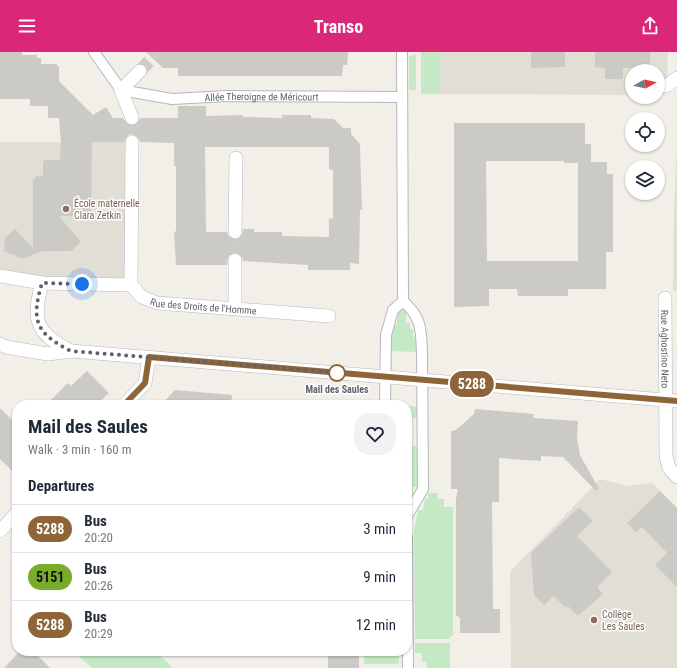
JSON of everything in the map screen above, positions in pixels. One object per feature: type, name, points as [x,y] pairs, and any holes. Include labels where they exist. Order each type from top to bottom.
[{"type":"street","points":[[94,52],[121,90],[132,118]]},
{"type":"street","points":[[385,400],[386,335],[393,310],[402,301],[402,52]]},
{"type":"street","points":[[121,90],[140,71]]},
{"type":"street","points":[[665,86],[677,78]]},
{"type":"street","name":"Allée Theroigne de Méricourt","points":[[121,90],[172,100],[228,96],[402,97]]},
{"type":"street","points":[[0,276],[42,283],[131,285],[132,142]]},
{"type":"street","points":[[235,232],[236,158]]},
{"type":"street","points":[[235,260],[235,308]]},
{"type":"street","points":[[42,283],[36,306],[40,327],[53,342],[71,351]]},
{"type":"street","name":"Rue des Droits de l'Homme","points":[[131,285],[142,297],[157,303],[329,316]]},
{"type":"street","name":"Rue Aghostino Neto","points":[[665,298],[672,401],[666,456],[669,468],[677,477]]},
{"type":"street","points":[[402,301],[417,316],[421,333],[423,380],[423,489],[412,508]]},
{"type":"street","points":[[0,344],[6,347],[48,354],[71,351],[672,401]]},
{"type":"street","points":[[129,400],[145,383],[149,357]]},
{"type":"street","points":[[0,530],[12,518]]},
{"type":"street","points":[[408,656],[408,668]]},
{"type":"shaded area","points":[[440,52],[668,52],[667,78],[665,79],[665,64],[625,64],[625,95],[440,94]]},
{"type":"shaded area","points":[[677,138],[677,291],[673,291],[674,213]]},
{"type":"shaded area","name":"École maternelle Clara Zetkin","points":[[0,142],[132,142],[131,285],[0,276]]},
{"type":"shaded area","name":"Collège Les Saules","points":[[600,479],[627,486],[652,483],[677,508],[677,668],[511,668],[510,572]]},
{"type":"green space","points":[[421,52],[440,52],[440,94],[421,94]]},
{"type":"green space","points":[[416,55],[416,90],[409,90],[409,56]]},
{"type":"green space","points":[[398,310],[406,310],[406,323],[410,323],[410,329],[413,329],[413,337],[416,338],[416,352],[391,351],[393,325],[397,325]]},
{"type":"green space","points":[[412,406],[417,407],[418,418],[412,418]]},
{"type":"green space","points":[[412,446],[417,446],[417,487],[413,487],[413,493]]},
{"type":"green space","points":[[428,493],[438,493],[438,499],[444,499],[444,507],[453,507],[453,636],[450,636],[450,639],[415,639],[414,530],[418,510],[423,510],[425,499],[428,499]]},
{"type":"green space","points":[[415,643],[450,643],[450,668],[427,668],[427,662],[422,662],[422,653],[415,653]]},
{"type":"green space","points":[[79,656],[160,656],[173,668],[92,668]]},
{"type":"green space","points":[[364,656],[399,656],[399,664],[364,664]]},
{"type":"building","points":[[0,52],[22,52],[22,55],[37,55],[37,58],[41,58],[41,64],[57,64],[57,66],[59,66],[59,81],[93,115],[106,107],[113,118],[123,118],[130,126],[138,123],[140,118],[178,118],[178,106],[206,106],[206,116],[243,115],[243,117],[282,118],[282,115],[311,115],[311,118],[334,119],[343,128],[351,128],[351,134],[360,144],[362,210],[360,210],[359,264],[350,263],[350,270],[308,270],[308,265],[243,261],[242,256],[235,252],[228,256],[227,265],[176,265],[174,231],[176,232],[176,166],[174,166],[174,143],[140,142],[139,138],[132,134],[128,135],[124,142],[92,142],[91,214],[89,214],[89,216],[59,216],[81,242],[71,251],[42,251],[23,259],[4,251],[5,238],[15,229],[33,248],[33,179],[35,179],[36,176],[43,176],[43,162],[45,160],[60,160],[61,143],[59,118],[48,118],[48,106],[30,106],[30,99],[0,99]],"holes":[[[205,147],[329,147],[329,169],[333,170],[333,219],[329,218],[329,237],[282,236],[282,232],[254,232],[254,229],[243,229],[242,236],[234,240],[228,236],[227,232],[206,232]]]},
{"type":"building","points":[[146,52],[348,52],[347,65],[343,65],[342,76],[178,76],[178,68],[163,68]]},
{"type":"building","points":[[531,52],[565,52],[565,67],[531,68]]},
{"type":"building","points":[[595,52],[650,52],[650,64],[625,64],[625,68],[623,68],[623,79],[605,79],[605,68],[595,67]]},
{"type":"building","points":[[454,123],[585,123],[585,144],[591,144],[591,162],[607,162],[607,174],[613,174],[613,252],[606,252],[606,289],[568,289],[568,296],[518,296],[517,289],[489,289],[489,306],[454,307]],"holes":[[[486,161],[564,161],[564,163],[578,163],[578,261],[487,261]]]},
{"type":"building","points":[[87,371],[109,393],[101,400],[51,400],[68,383],[71,386]]},
{"type":"building","points":[[175,390],[232,395],[232,400],[166,400]]},
{"type":"building","points":[[0,408],[12,420],[12,471],[0,459]]},
{"type":"building","points":[[475,409],[534,414],[533,418],[578,421],[577,439],[580,455],[599,489],[596,491],[563,457],[541,456],[541,461],[499,458],[499,502],[492,502],[493,609],[500,609],[500,633],[460,633],[460,618],[456,615],[456,499],[458,489],[451,489],[451,431],[456,430],[474,414]]},
{"type":"building","points":[[660,491],[677,508],[677,587],[655,565],[667,553],[642,527],[636,532],[627,523]]},
{"type":"building","points":[[579,507],[593,521],[577,536],[612,572],[597,587],[603,594],[578,616],[568,606],[566,608],[554,596],[544,605],[534,595],[531,553]]},
{"type":"building","points":[[15,656],[38,656],[50,668],[4,668]]},
{"type":"building","points":[[328,656],[359,656],[359,668],[328,668]]},
{"type":"tunnel","points":[[140,71],[158,52]]},
{"type":"tunnel","points":[[132,118],[132,142]]},
{"type":"tunnel","points":[[235,232],[235,260]]},
{"type":"bus line","name":"5288","points":[[129,400],[145,383],[149,357],[677,401]]},
{"type":"place","name":"École maternelle Clara Zetkin","points":[[66,209]]},
{"type":"place","name":"Mail des Saules","points":[[337,373]]},
{"type":"place","name":"Collège Les Saules","points":[[594,620]]},
{"type":"route","points":[[82,284],[42,283],[36,306],[40,327],[53,342],[71,351],[344,373],[337,373]]}]
